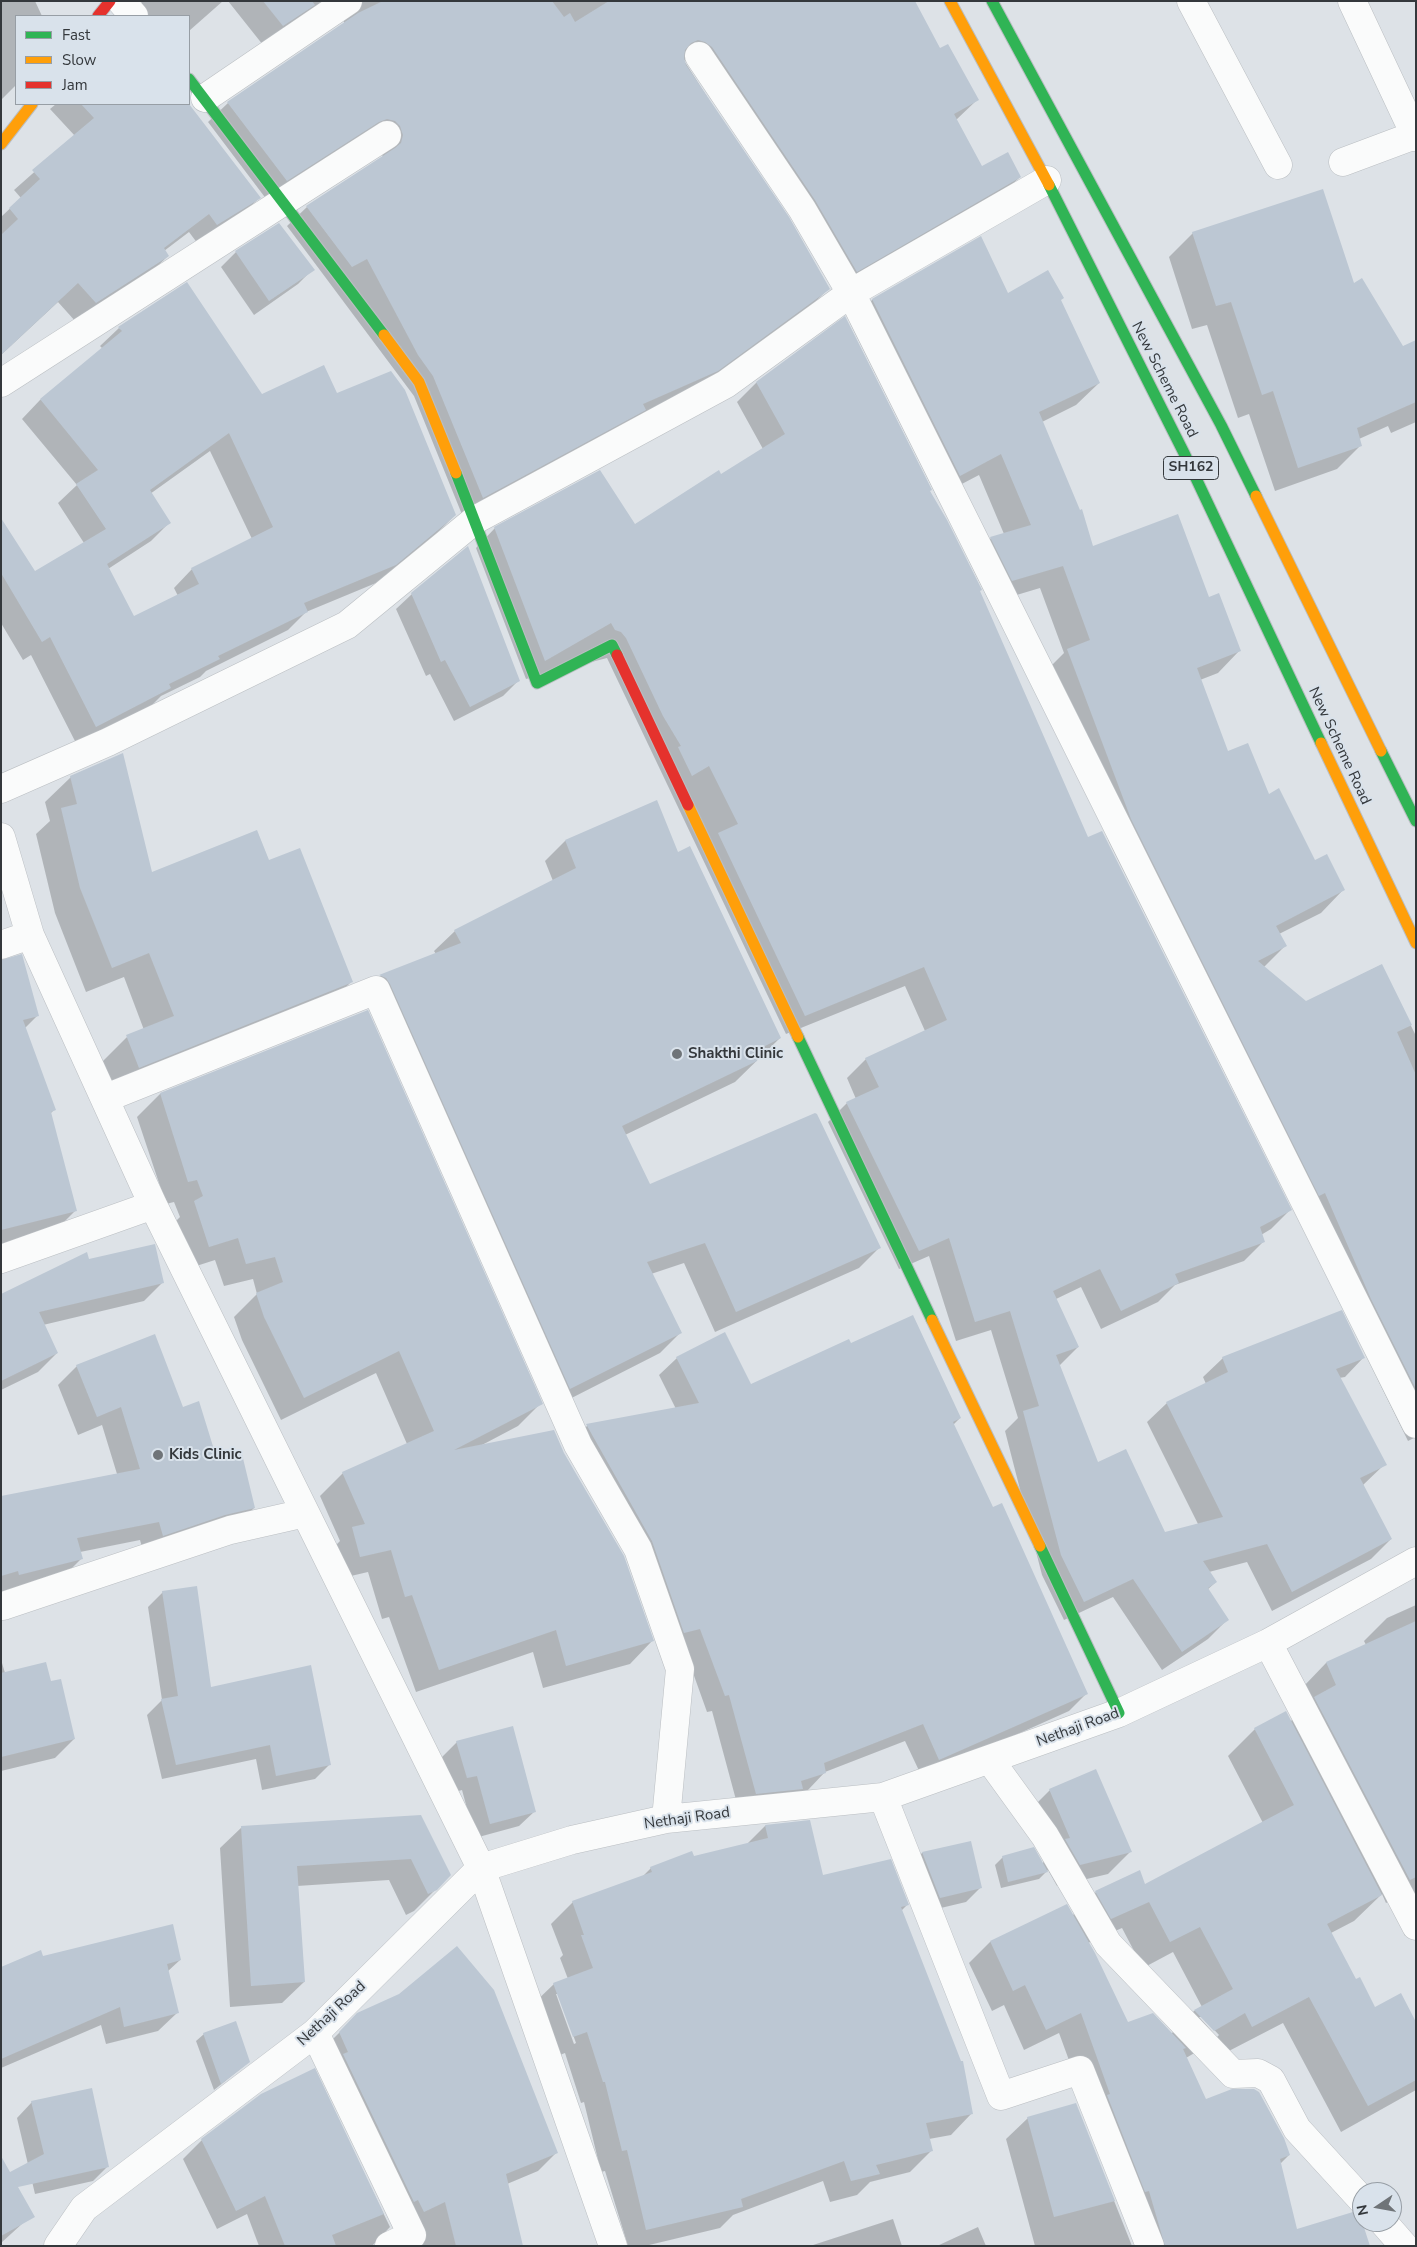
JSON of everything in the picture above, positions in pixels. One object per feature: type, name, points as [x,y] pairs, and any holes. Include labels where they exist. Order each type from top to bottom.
[{"type":"street","points":[[99,15],[110,1]]},
{"type":"street","points":[[121,1],[133,15]]},
{"type":"street","points":[[348,1],[197,88],[420,382],[537,683],[612,645],[1119,1713]]},
{"type":"street","name":"New Scheme Road","points":[[950,1],[1048,180],[1189,464],[1416,942]]},
{"type":"street","name":"New Scheme Road","points":[[992,1],[1221,425],[1416,821]]},
{"type":"street","points":[[1191,1],[1278,165]]},
{"type":"street","points":[[1343,162],[1415,136],[1352,1]]},
{"type":"street","points":[[699,56],[802,209],[851,293],[1416,1424]]},
{"type":"street","points":[[1,144],[31,105]]},
{"type":"street","points":[[1,383],[387,135]]},
{"type":"street","points":[[1,789],[108,742],[347,625],[475,520],[726,384],[851,293],[1048,180]]},
{"type":"street","points":[[1,837],[30,935],[106,1098],[153,1205],[481,1868],[613,2246]]},
{"type":"street","points":[[1,945],[30,935]]},
{"type":"street","points":[[106,1098],[376,990],[578,1445],[638,1549],[680,1669],[666,1819]]},
{"type":"street","points":[[1,1259],[153,1205]]},
{"type":"street","points":[[3,1606],[230,1530],[305,1513]]},
{"type":"street","name":"Nethaji Road","points":[[58,2246],[84,2208],[315,2033],[481,1868],[572,1840],[666,1819],[883,1797],[1119,1713],[1268,1643],[1416,1561]]},
{"type":"street","points":[[1268,1643],[1416,1926]]},
{"type":"street","points":[[990,1760],[1045,1836],[1108,1944],[1233,2074],[1258,2073],[1271,2080],[1297,2129],[1352,2189]]},
{"type":"street","points":[[883,1797],[1001,2096],[1080,2070],[1150,2246]]},
{"type":"street","points":[[315,2033],[412,2235],[389,2246]]},
{"type":"street","points":[[1392,2232],[1404,2246]]},
{"type":"building","points":[[263,1],[312,1],[315,5],[283,26]]},
{"type":"building","points":[[383,1],[552,1],[564,17],[570,13],[575,22],[609,1],[915,1],[940,48],[948,44],[979,100],[954,114],[982,166],[1008,152],[1021,177],[857,272],[815,200],[712,47],[698,40],[691,43],[685,50],[684,58],[686,65],[789,217],[830,289],[718,371],[643,404],[646,410],[483,498],[433,376],[418,355],[367,259],[352,267],[306,206],[401,143],[403,135],[400,126],[395,121],[387,119],[379,122],[287,181],[227,102],[358,13]]},
{"type":"building","points":[[82,105],[190,105],[261,198],[217,225],[209,214],[164,248],[169,256],[96,303],[78,283],[1,355],[1,235],[18,219],[9,208],[40,179],[32,170],[94,118]]},
{"type":"building","points":[[1323,189],[1354,283],[1362,278],[1403,346],[1416,340],[1416,402],[1357,428],[1362,446],[1298,468],[1273,391],[1262,395],[1231,302],[1216,306],[1192,232]]},
{"type":"building","points":[[279,223],[315,270],[269,301],[235,251]]},
{"type":"building","points":[[981,236],[1008,293],[1048,270],[1064,298],[1061,300],[1100,383],[1039,412],[1080,510],[1082,509],[1093,546],[1178,514],[1209,597],[1219,593],[1241,651],[1197,668],[1228,751],[1248,743],[1269,794],[1279,788],[1315,860],[1327,854],[1345,890],[1276,926],[1287,946],[1258,961],[1306,1001],[1382,964],[1412,1025],[1397,1032],[1416,1075],[1416,1389],[1371,1299],[1325,1193],[1319,1196],[1131,819],[1067,649],[1090,640],[1063,566],[1012,581],[990,537],[1031,525],[1001,454],[960,476],[872,299]]},
{"type":"building","points":[[187,282],[262,394],[324,365],[337,393],[391,371],[405,390],[456,515],[396,565],[304,603],[308,612],[218,656],[220,659],[169,684],[171,688],[96,727],[50,637],[42,642],[1,573],[1,518],[35,571],[106,529],[76,484],[98,470],[40,399],[122,331],[118,327]],"holes":[[[229,433],[273,527],[191,568],[199,584],[134,616],[107,564],[171,523],[150,490]]]},
{"type":"building","points":[[845,316],[932,490],[930,491],[947,520],[982,590],[980,591],[1088,837],[1102,831],[1292,1210],[1260,1227],[1265,1242],[1175,1274],[1179,1283],[1121,1311],[1100,1269],[1053,1291],[1079,1347],[1056,1355],[1098,1462],[1126,1449],[1165,1532],[1223,1517],[1166,1402],[1228,1372],[1222,1357],[1342,1310],[1365,1358],[1336,1369],[1387,1465],[1360,1478],[1392,1539],[1292,1592],[1267,1544],[1203,1561],[1217,1582],[1208,1588],[1229,1620],[1182,1652],[1133,1579],[1084,1602],[1061,1555],[1023,1411],[1039,1406],[1010,1311],[975,1322],[949,1238],[919,1251],[846,1102],[879,1087],[865,1058],[947,1020],[924,967],[805,1016],[718,833],[738,824],[709,766],[692,776],[678,747],[681,746],[663,716],[626,638],[621,632],[615,630],[611,623],[545,661],[494,527],[600,470],[635,524],[719,470],[721,474],[785,434],[756,382]]},
{"type":"building","points":[[468,546],[520,681],[470,707],[445,660],[441,662],[411,593]]},
{"type":"building","points":[[123,753],[152,872],[257,830],[269,860],[300,848],[353,982],[139,1068],[126,1035],[174,1016],[149,953],[112,968],[80,888],[61,808],[77,804],[70,776]]},
{"type":"building","points":[[657,800],[678,852],[690,846],[781,1038],[753,1052],[757,1061],[622,1126],[650,1184],[815,1113],[881,1248],[736,1312],[705,1243],[647,1262],[682,1333],[570,1389],[390,984],[386,978],[379,975],[461,943],[454,930],[576,868],[565,840]]},
{"type":"building","points":[[22,954],[39,1016],[23,1020],[56,1110],[51,1112],[77,1211],[1,1230],[1,960]]},
{"type":"building","points":[[368,1010],[543,1404],[454,1450],[554,1430],[564,1453],[624,1556],[654,1641],[566,1666],[556,1630],[439,1670],[412,1595],[405,1597],[391,1550],[360,1557],[352,1527],[365,1524],[342,1472],[434,1431],[399,1351],[304,1398],[264,1317],[256,1293],[283,1282],[275,1257],[246,1264],[238,1238],[209,1247],[194,1201],[203,1196],[197,1180],[188,1182],[160,1093]]},
{"type":"building","points":[[155,1244],[164,1283],[39,1312],[58,1353],[1,1381],[1,1294],[87,1252],[89,1259]]},
{"type":"building","points":[[913,1315],[961,1418],[953,1422],[993,1507],[1002,1503],[1088,1694],[939,1760],[923,1724],[824,1763],[826,1773],[801,1781],[803,1789],[756,1794],[729,1695],[725,1696],[700,1629],[684,1633],[652,1541],[586,1424],[699,1403],[676,1357],[725,1332],[751,1384],[849,1339],[851,1343]]},
{"type":"building","points":[[155,1334],[183,1407],[199,1401],[216,1456],[241,1450],[255,1508],[225,1515],[163,1536],[159,1522],[77,1538],[83,1559],[19,1575],[18,1571],[1,1576],[1,1496],[140,1469],[121,1407],[97,1417],[76,1365]]},
{"type":"building","points":[[197,1586],[211,1687],[311,1665],[331,1765],[276,1776],[270,1745],[176,1765],[161,1699],[178,1696],[162,1591]]},
{"type":"building","points":[[1416,1621],[1416,1877],[1410,1880],[1314,1697],[1336,1685],[1326,1662]]},
{"type":"building","points":[[46,1662],[51,1681],[61,1679],[75,1739],[1,1757],[1,1673]]},
{"type":"building","points":[[1286,1711],[1382,1895],[1327,1924],[1356,1979],[1360,1977],[1375,2007],[1401,1993],[1416,2022],[1416,2080],[1368,2106],[1309,1997],[1252,2027],[1245,2013],[1214,2031],[1194,2010],[1233,1989],[1200,1927],[1170,1942],[1149,1902],[1111,1919],[1095,1891],[1140,1870],[1145,1884],[1294,1805],[1254,1728]]},
{"type":"building","points":[[513,1726],[536,1812],[490,1824],[477,1776],[467,1778],[456,1741]]},
{"type":"building","points":[[1096,1769],[1132,1852],[1080,1865],[1065,1839],[1070,1838],[1049,1789]]},
{"type":"building","points":[[421,1815],[451,1875],[437,1890],[428,1894],[411,1859],[297,1866],[305,1982],[251,1986],[241,1826]]},
{"type":"building","points":[[810,1820],[823,1875],[891,1859],[909,1905],[901,1907],[961,2061],[963,2061],[973,2114],[926,2123],[933,2151],[876,2165],[880,2174],[851,2181],[844,2161],[741,2199],[743,2207],[646,2230],[627,2150],[622,2151],[605,2082],[603,2082],[587,2032],[573,2037],[553,1983],[593,1968],[581,1935],[584,1935],[572,1901],[652,1872],[650,1867],[692,1851],[694,1856],[768,1838],[765,1825]]},
{"type":"building","points":[[971,1841],[982,1888],[940,1898],[922,1852]]},
{"type":"building","points":[[1034,1847],[1048,1872],[1008,1882],[1002,1856]]},
{"type":"building","points":[[1067,1904],[1095,1953],[1128,2022],[1153,2013],[1186,2048],[1183,2049],[1206,2099],[1232,2089],[1254,2089],[1259,2092],[1284,2138],[1290,2155],[1280,2159],[1297,2229],[1352,2212],[1352,2232],[1365,2232],[1370,2246],[1165,2246],[1149,2191],[1145,2192],[1107,2095],[1110,2094],[1081,2013],[1046,2030],[1025,1985],[1013,1991],[990,1941]]},
{"type":"building","points":[[173,1924],[181,1960],[167,1964],[179,2013],[124,2027],[120,2007],[1,2059],[1,1967],[41,1950],[43,1956]]},
{"type":"building","points":[[457,1946],[494,1990],[558,2153],[506,2174],[523,2246],[456,2246],[445,2202],[424,2212],[418,2200],[414,2202],[343,2054],[348,2052],[339,2032],[357,2013],[399,1994]]},
{"type":"building","points":[[236,2021],[250,2062],[221,2084],[203,2033]]},
{"type":"building","points":[[315,2068],[384,2214],[332,2235],[336,2246],[285,2246],[265,2196],[236,2211],[201,2139],[261,2094]]},
{"type":"building","points":[[92,2088],[109,2167],[18,2187],[35,2217],[1,2236],[1,2156],[10,2172],[44,2154],[31,2101]]},
{"type":"building","points":[[1076,2103],[1115,2201],[1054,2217],[1027,2117]]},
{"type":"traffic: fast","points":[[992,1],[1221,425],[1256,496]]},
{"type":"traffic: fast","points":[[190,80],[384,335]]},
{"type":"traffic: fast","points":[[1049,185],[1185,455],[1321,743]]},
{"type":"traffic: fast","points":[[456,473],[537,683],[612,645],[617,655]]},
{"type":"traffic: fast","points":[[1381,751],[1416,821]]},
{"type":"traffic: fast","points":[[798,1037],[932,1320]]},
{"type":"traffic: fast","points":[[1040,1546],[1119,1713]]},
{"type":"traffic: slow","points":[[950,1],[1049,185]]},
{"type":"traffic: slow","points":[[1,144],[31,105]]},
{"type":"traffic: slow","points":[[384,335],[419,382],[456,473]]},
{"type":"traffic: slow","points":[[1256,496],[1381,751]]},
{"type":"traffic: slow","points":[[1321,743],[1416,943]]},
{"type":"traffic: slow","points":[[688,805],[798,1037]]},
{"type":"traffic: slow","points":[[932,1320],[1040,1546]]},
{"type":"traffic: jam","points":[[99,15],[110,1]]},
{"type":"traffic: jam","points":[[617,655],[688,805]]},
{"type":"place","name":"Shakthi Clinic","points":[[677,1054]]},
{"type":"place","name":"Kids Clinic","points":[[158,1455]]}]
